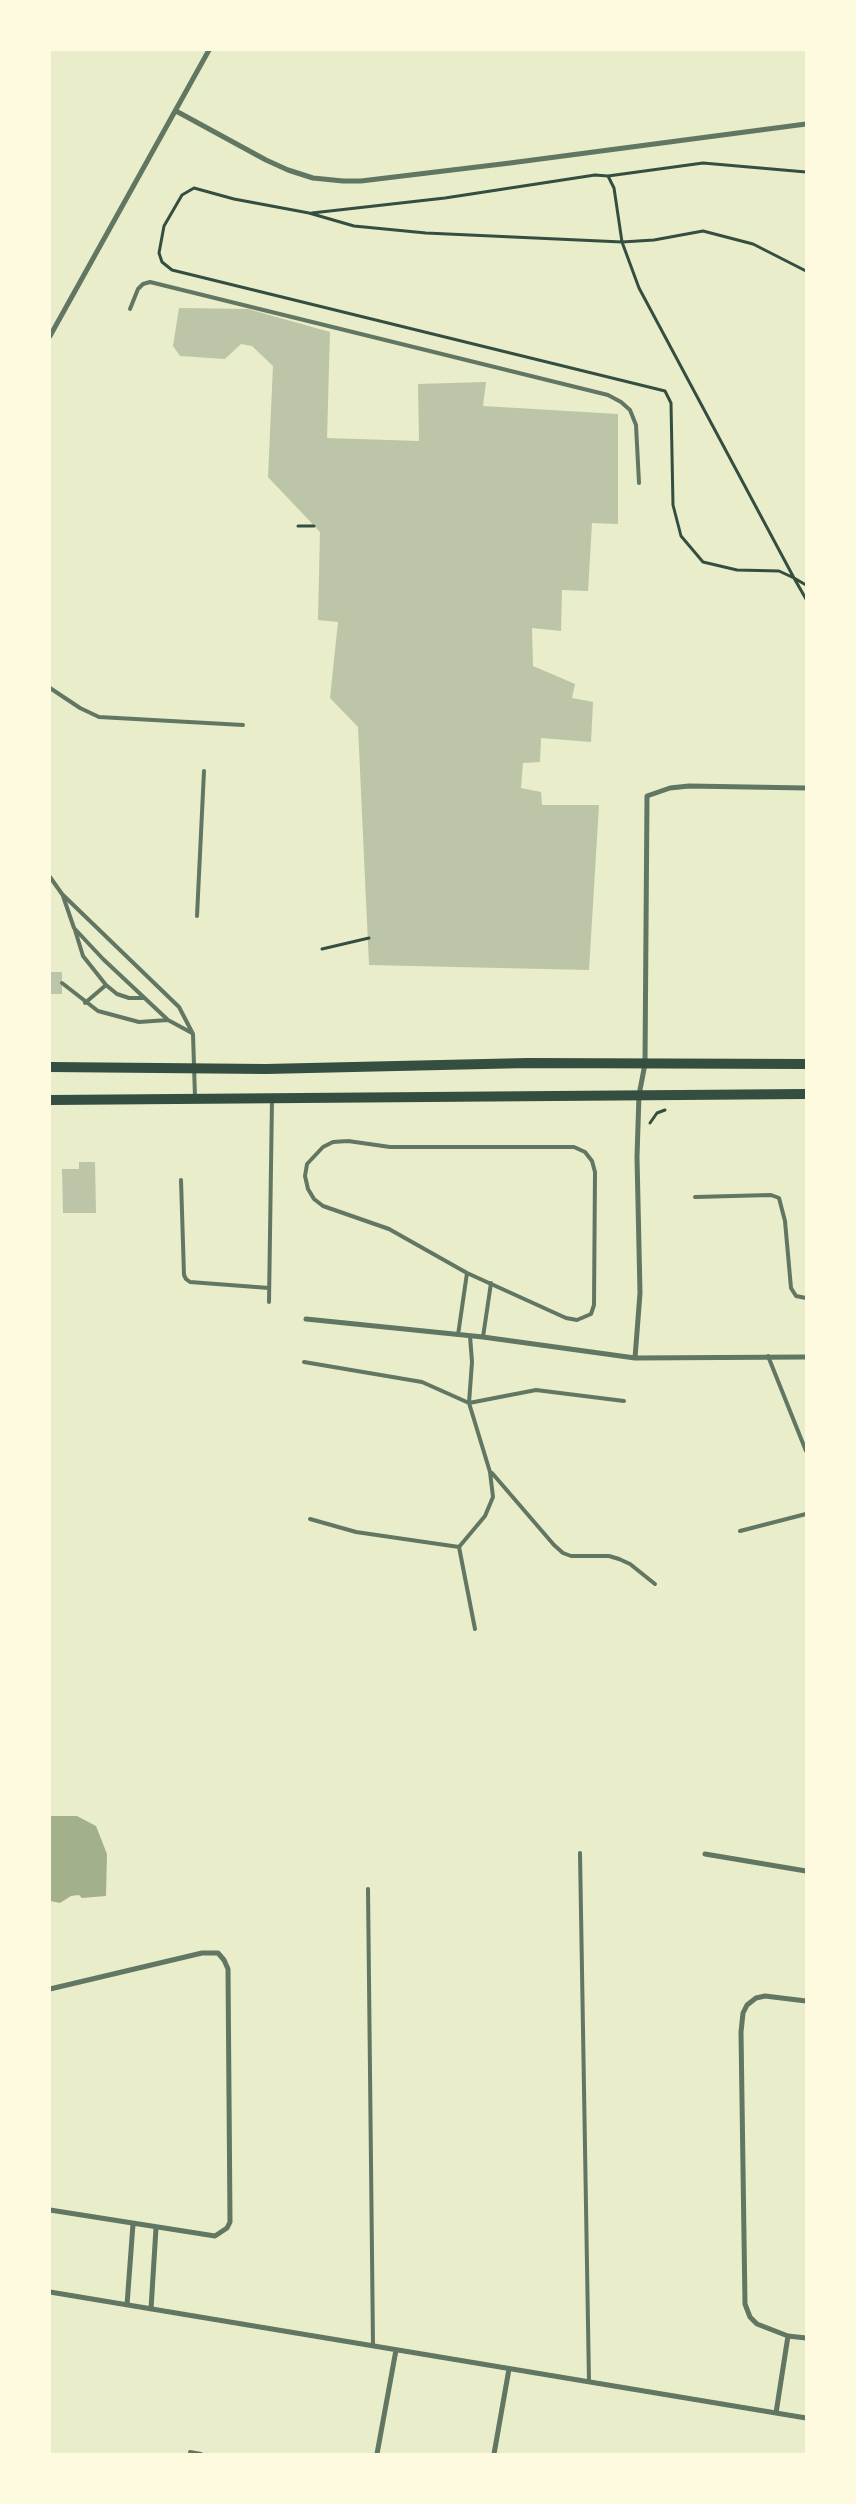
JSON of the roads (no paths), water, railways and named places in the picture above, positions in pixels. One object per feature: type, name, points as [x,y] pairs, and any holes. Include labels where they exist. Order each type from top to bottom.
[{"type":"main road","points":[[50,1067],[266,1069],[528,1063],[806,1064]]},
{"type":"main road","points":[[50,1100],[806,1094]]},
{"type":"street","points":[[50,336],[209,50]]},
{"type":"street","points":[[176,111],[266,160],[288,170],[329,181],[361,181],[806,124]]},
{"type":"street","points":[[635,1358],[640,1293],[639,1095],[645,1064],[647,796],[670,788],[690,786],[806,788]]},
{"type":"street","points":[[306,1319],[483,1337],[635,1358],[806,1357]]},
{"type":"street","points":[[705,1854],[806,1871]]},
{"type":"street","points":[[50,1989],[202,1953],[218,1953],[224,1960],[228,1969],[230,2222],[227,2228],[215,2236],[50,2210]]},
{"type":"street","points":[[806,2001],[765,1996],[756,1998],[747,2005],[743,2013],[741,2032],[745,2304],[750,2318],[757,2324],[788,2336],[806,2338]]},
{"type":"street","points":[[127,2305],[133,2224]]},
{"type":"street","points":[[151,2309],[156,2228]]},
{"type":"street","points":[[50,2292],[806,2418]]},
{"type":"street","points":[[776,2413],[788,2336]]},
{"type":"street","points":[[377,2454],[396,2350]]},
{"type":"street","points":[[494,2454],[509,2369]]},
{"type":"lane","points":[[130,309],[138,290],[143,284],[150,282],[608,395],[621,402],[630,410],[636,426],[639,483]]},
{"type":"lane","points":[[50,688],[80,708],[99,717],[243,725]]},
{"type":"lane","points":[[197,916],[204,771]]},
{"type":"lane","points":[[50,877],[62,894],[180,1006],[193,1034],[196,1067],[195,1098]]},
{"type":"lane","points":[[62,894],[83,956],[106,985],[118,994],[129,998],[143,998]]},
{"type":"lane","points":[[74,928],[143,998],[168,1020],[193,1034]]},
{"type":"lane","points":[[62,983],[98,1011],[127,1020],[147,1022],[168,1020]]},
{"type":"lane","points":[[86,1003],[106,985]]},
{"type":"lane","points":[[268,1302],[272,1099]]},
{"type":"lane","points":[[348,1141],[390,1147],[574,1147],[585,1152],[592,1161],[594,1172],[594,1305],[591,1314],[578,1320],[566,1318],[491,1283],[467,1274],[389,1229],[323,1206],[314,1199],[308,1189],[305,1176],[307,1164],[315,1153],[333,1142],[348,1141]]},
{"type":"lane","points":[[181,1180],[184,1274],[186,1279],[190,1282],[268,1288]]},
{"type":"lane","points":[[695,1197],[771,1195],[779,1198],[785,1221],[791,1288],[796,1296],[806,1298]]},
{"type":"lane","points":[[458,1335],[467,1274]]},
{"type":"lane","points":[[483,1337],[491,1283]]},
{"type":"lane","points":[[459,1547],[485,1516],[493,1497],[490,1472],[469,1403],[472,1362],[470,1336]]},
{"type":"lane","points":[[768,1356],[806,1451]]},
{"type":"lane","points":[[304,1362],[422,1382],[469,1403],[536,1390],[624,1401]]},
{"type":"lane","points":[[490,1472],[563,1553],[571,1556],[609,1556],[619,1559],[630,1564],[655,1584]]},
{"type":"lane","points":[[740,1531],[806,1514]]},
{"type":"lane","points":[[310,1519],[356,1532],[459,1547]]},
{"type":"lane","points":[[459,1547],[475,1630]]},
{"type":"lane","points":[[580,1853],[589,2382]]},
{"type":"lane","points":[[368,1889],[373,2346]]},
{"type":"lane","points":[[190,2452],[201,2454]]}]
